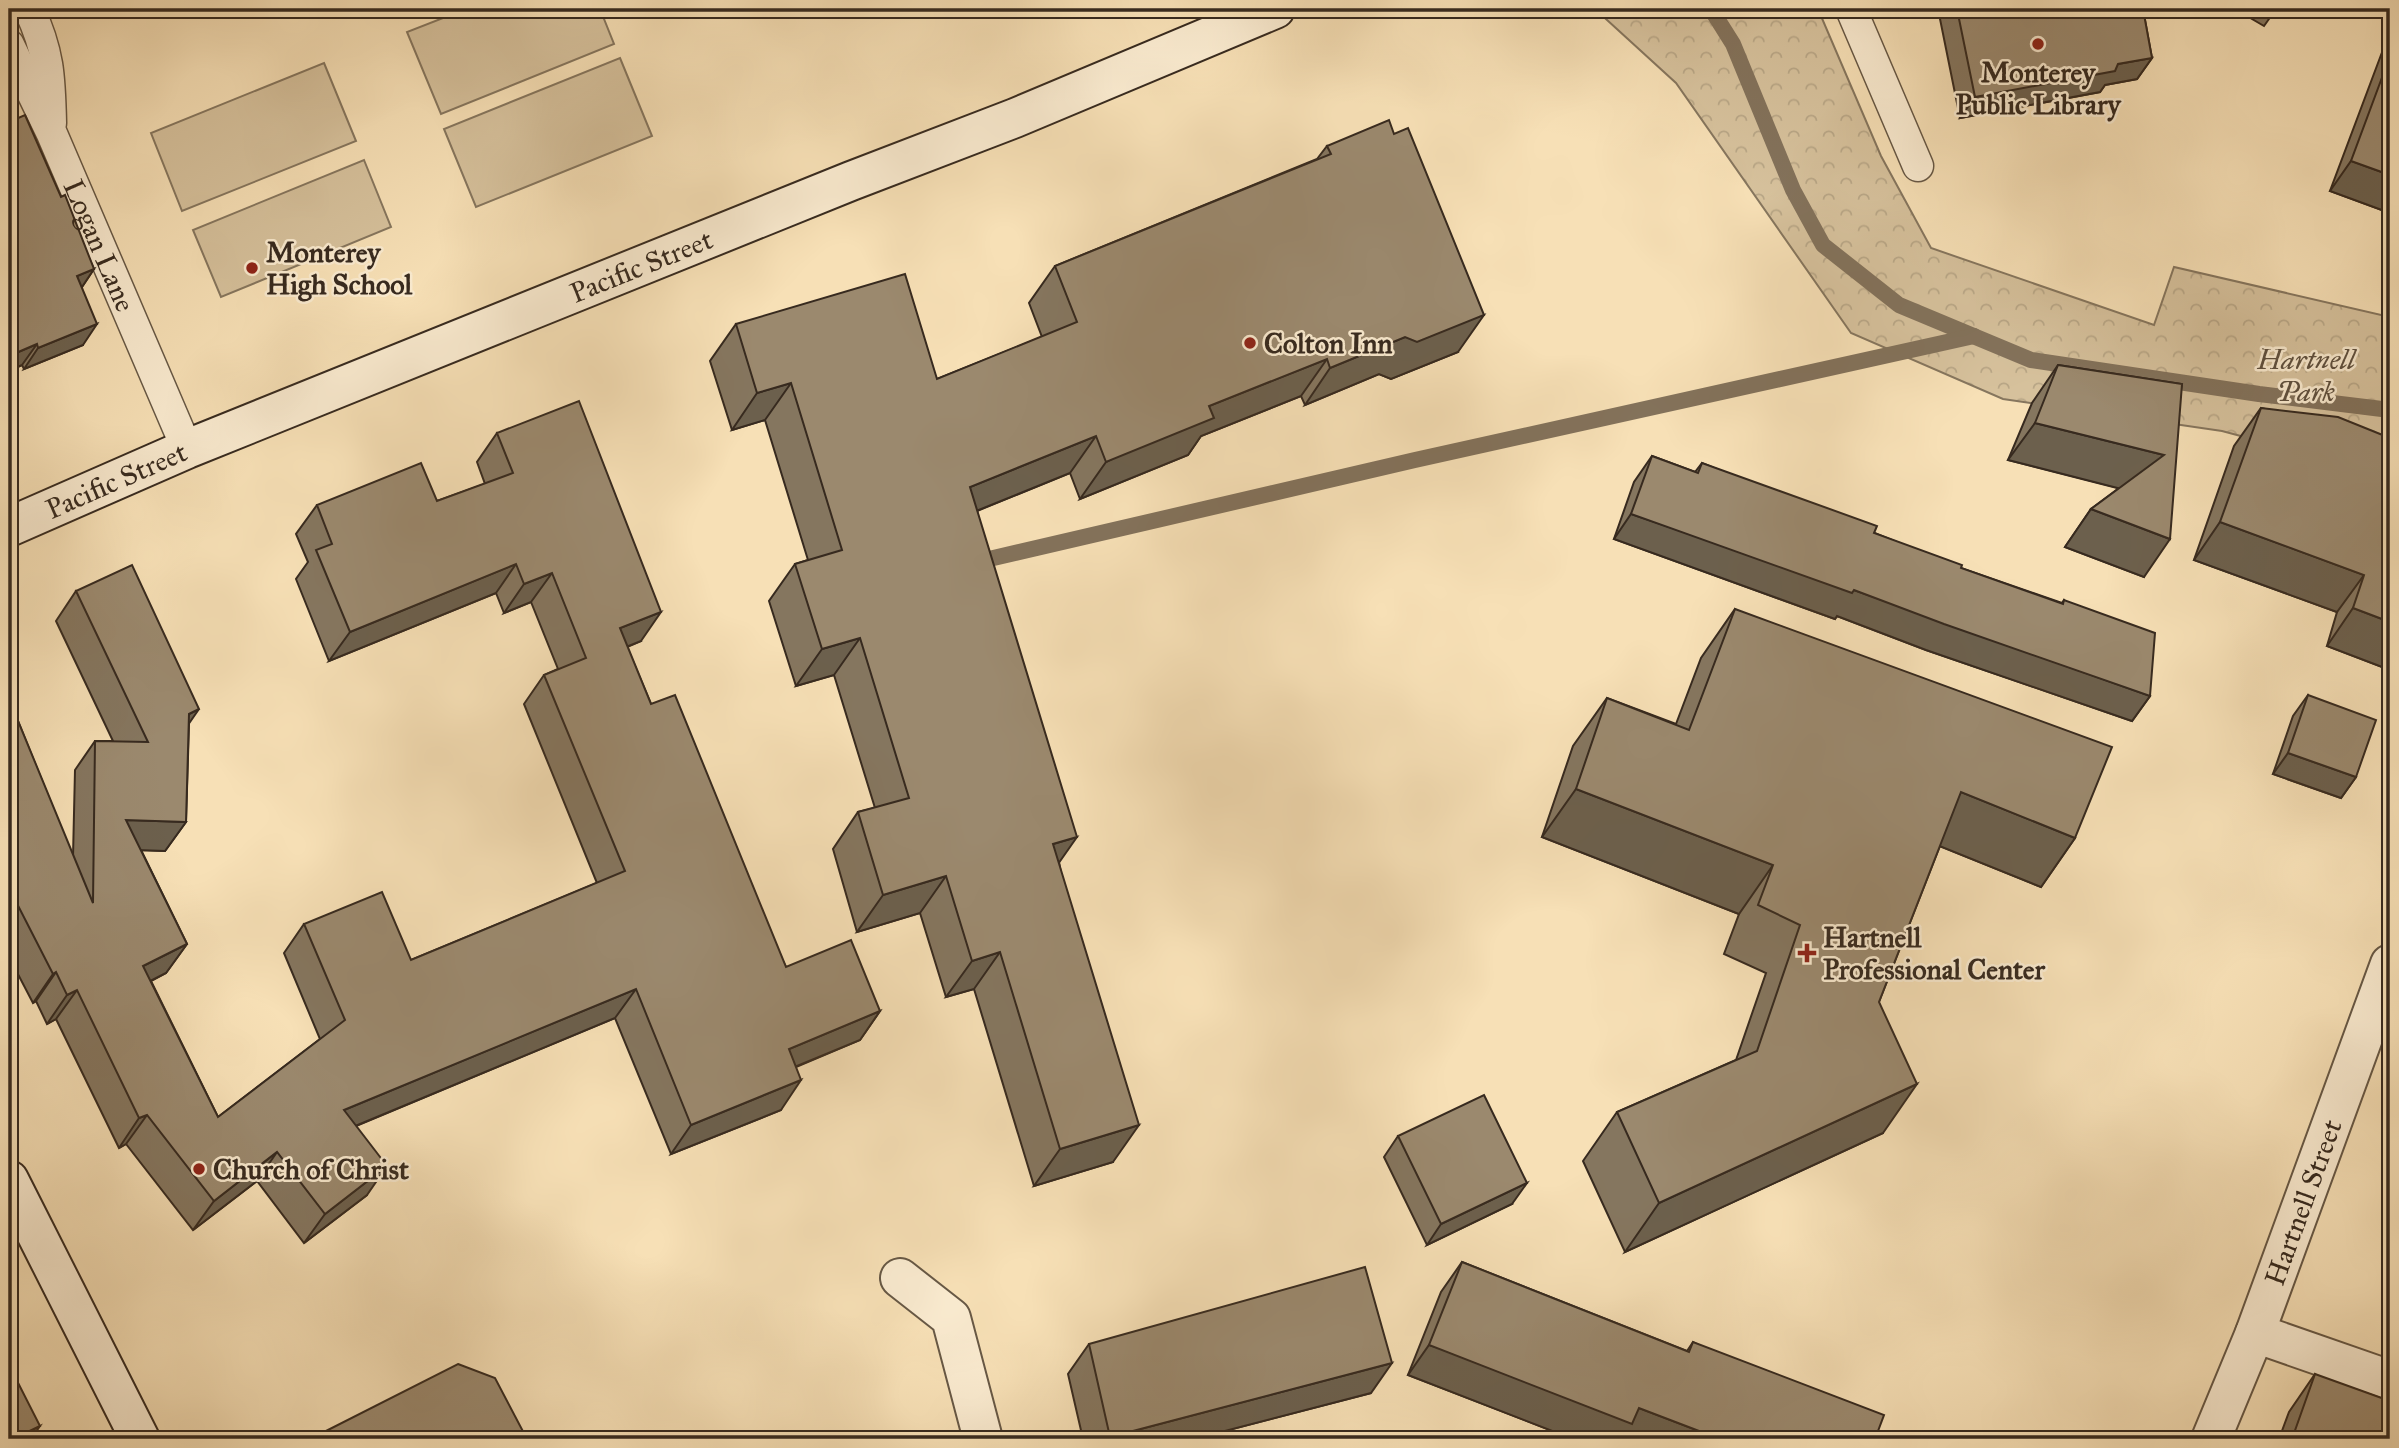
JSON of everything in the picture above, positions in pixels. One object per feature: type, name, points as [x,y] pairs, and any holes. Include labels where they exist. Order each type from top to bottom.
[{"type":"main road","name":"Pacific Street","points":[[9,527],[187,449],[851,181],[1015,118],[1275,9]]},
{"type":"main road","name":"Hartnell Street","points":[[2211,1439],[2255,1333],[2390,964]]},
{"type":"main road","points":[[9,1180],[136,1438]]},
{"type":"main road","points":[[900,1278],[951,1318],[984,1439]]},
{"type":"main road","points":[[2255,1333],[2390,1380]]},
{"type":"lane","points":[[29,9],[42,37],[50,79],[52,134]]},
{"type":"lane","points":[[1852,9],[1918,166]]},
{"type":"lane","name":"Logan Lane","points":[[9,45],[52,134],[187,449]]},
{"type":"green space","points":[[466,9],[600,9],[614,44],[441,114],[407,32]]},
{"type":"green space","name":"Hartnell Park","points":[[1595,9],[1818,9],[1881,156],[1931,248],[2154,325],[2174,267],[2390,317],[2390,487],[2312,455],[2222,431],[2003,399],[1851,333],[1676,83]]},
{"type":"green space","points":[[620,58],[652,136],[476,207],[444,129]]},
{"type":"green space","points":[[324,63],[356,141],[182,211],[151,133]]},
{"type":"green space","points":[[364,160],[391,227],[221,297],[193,230]]},
{"type":"building","name":"Monterey Public Library","points":[[1957,9],[2143,9],[2152,58],[2118,64],[2115,71],[1975,97]]},
{"type":"building","points":[[2390,56],[2390,175],[2351,161]]},
{"type":"building","points":[[25,115],[61,197],[65,195],[94,269],[77,276],[97,324],[38,348],[37,344],[9,356],[9,122]]},
{"type":"building","points":[[1389,120],[1394,134],[1408,128],[1484,315],[1417,342],[1405,337],[1330,368],[1327,359],[1209,406],[1214,418],[1106,462],[1096,436],[970,487],[1077,837],[1053,844],[1139,1125],[1060,1149],[1000,952],[972,961],[946,876],[883,895],[858,812],[909,798],[860,638],[822,649],[795,564],[842,550],[791,383],[757,393],[736,324],[905,274],[937,379],[1077,322],[1055,266],[1331,154],[1327,146]]},
{"type":"building","points":[[2058,365],[2182,384],[2170,539],[2091,509],[2164,455],[2035,423]]},
{"type":"building","points":[[579,401],[661,612],[620,628],[651,704],[675,695],[786,967],[851,940],[880,1011],[789,1049],[801,1080],[691,1125],[636,989],[344,1110],[387,1166],[325,1214],[277,1152],[214,1201],[147,1115],[139,1118],[77,990],[67,995],[56,972],[53,974],[9,888],[9,699],[93,903],[95,741],[148,742],[76,591],[132,565],[199,709],[189,714],[186,822],[126,820],[187,944],[143,966],[218,1117],[345,1020],[304,924],[382,892],[411,960],[625,871],[544,675],[586,658],[552,573],[524,584],[516,564],[350,632],[316,550],[332,544],[317,505],[421,463],[437,501],[513,473],[497,433]]},
{"type":"building","points":[[2261,408],[2338,417],[2390,438],[2390,622],[2353,608],[2364,575],[2220,522]]},
{"type":"building","points":[[1652,456],[1698,473],[1702,463],[1877,526],[1874,533],[1962,565],[1961,568],[2063,604],[2064,600],[2155,633],[2150,696],[1631,514]]},
{"type":"building","name":"Hartnell Professional Center","points":[[1735,609],[2112,747],[2075,838],[1961,792],[1879,1002],[1917,1084],[1659,1203],[1617,1112],[1757,1051],[1800,925],[1758,905],[1773,865],[1576,789],[1607,698],[1689,730]]},
{"type":"building","points":[[2308,695],[2376,720],[2356,777],[2288,753]]},
{"type":"building","points":[[1484,1095],[1527,1183],[1441,1224],[1398,1136]]},
{"type":"building","points":[[1462,1262],[1689,1352],[1693,1342],[1884,1415],[1875,1439],[1720,1439],[1639,1408],[1632,1424],[1429,1345]]},
{"type":"building","points":[[1365,1267],[1392,1363],[1110,1437],[1089,1344]]},
{"type":"building","points":[[458,1364],[495,1378],[527,1439],[320,1439],[318,1435]]},
{"type":"building","points":[[9,1365],[40,1426],[13,1439],[9,1439]]},
{"type":"building","points":[[2315,1374],[2390,1401],[2390,1439],[2292,1439]]},
{"type":"waterway","points":[[1711,9],[1733,44],[1793,190],[1823,245],[1899,305],[2031,360],[2259,394],[2390,410]]},
{"type":"waterway","points":[[972,563],[1415,460],[1974,336]]},
{"type":"place","name":"Monterey Public Library","points":[[2038,44]]},
{"type":"place","name":"Monterey High School","points":[[252,268]]},
{"type":"place","name":"Colton Inn","points":[[1250,343]]},
{"type":"place","name":"Hartnell Professional Center","points":[[1807,953]]},
{"type":"place","name":"Church of Christ","points":[[199,1169]]}]
